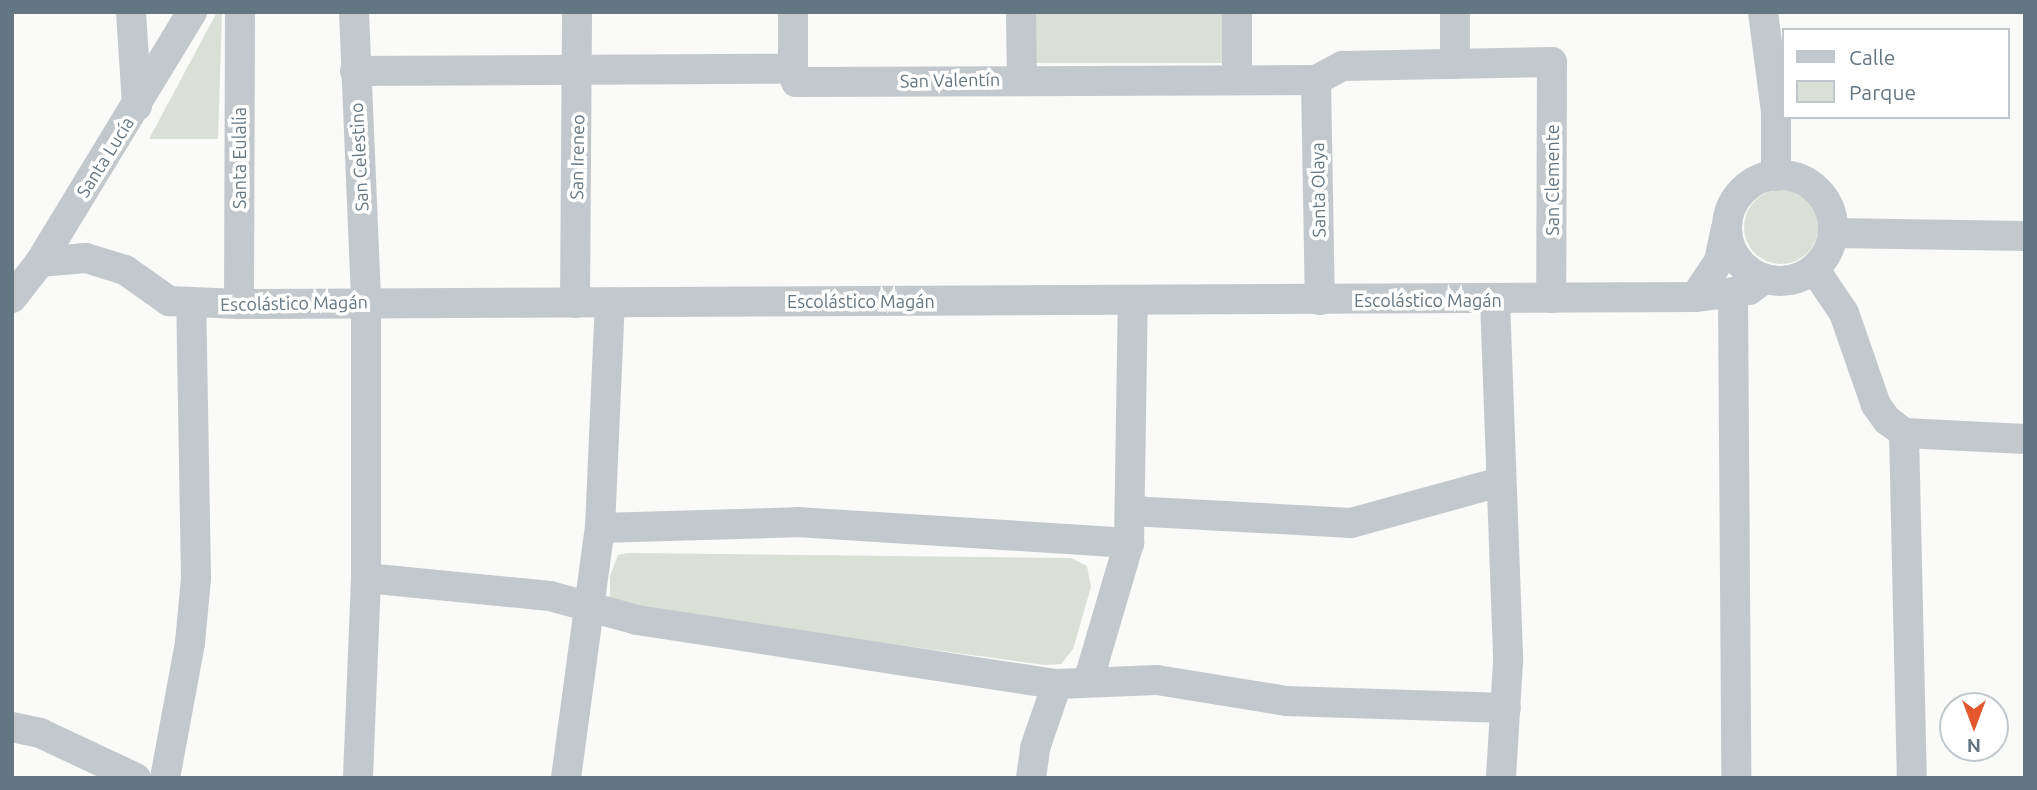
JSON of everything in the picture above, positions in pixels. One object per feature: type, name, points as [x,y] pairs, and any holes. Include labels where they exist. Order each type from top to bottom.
[{"type":"street","points":[[131,12],[137,106]]},
{"type":"street","name":"Santa Lucía","points":[[12,298],[40,262],[192,12]]},
{"type":"street","name":"Santa Eulalia","points":[[239,304],[240,12]]},
{"type":"street","name":"San Celestino","points":[[354,12],[366,302],[366,578],[358,778]]},
{"type":"street","name":"San Ireneo","points":[[575,303],[577,12]]},
{"type":"street","points":[[793,12],[793,69]]},
{"type":"street","points":[[1021,12],[1023,80]]},
{"type":"street","points":[[1237,12],[1237,80]]},
{"type":"street","points":[[1455,12],[1455,64]]},
{"type":"street","points":[[1763,12],[1776,112],[1776,176]]},
{"type":"street","name":"San Valentín","points":[[355,71],[793,69],[796,82],[1316,80],[1342,66],[1552,62]]},
{"type":"street","name":"San Clemente","points":[[1551,298],[1552,62]]},
{"type":"street","name":"Santa Olaya","points":[[1316,80],[1320,299]]},
{"type":"street","points":[[1695,297],[1720,261],[1727,226],[1738,195],[1751,184],[1776,176],[1802,180],[1817,189],[1828,204],[1833,233],[1826,256],[1815,270],[1844,313],[1876,405],[1904,433],[2025,439]]},
{"type":"street","points":[[1727,226],[1737,259],[1764,279]]},
{"type":"street","points":[[1833,233],[2025,236]]},
{"type":"street","name":"Escolástico Magán","points":[[40,262],[67,257],[105,262],[124,270],[155,295],[191,304],[1695,297],[1733,294],[1764,279],[1799,279],[1815,270]]},
{"type":"street","points":[[1733,294],[1736,778]]},
{"type":"street","points":[[1088,682],[1129,543],[1132,511],[1133,300]]},
{"type":"street","points":[[1495,300],[1506,708],[1501,778]]},
{"type":"street","points":[[566,778],[592,607],[600,528],[611,302]]},
{"type":"street","points":[[165,778],[190,643],[196,578],[191,304]]},
{"type":"street","points":[[1904,433],[1912,778]]},
{"type":"street","points":[[1132,511],[1351,523],[1500,482]]},
{"type":"street","points":[[600,528],[797,523],[1129,543]]},
{"type":"street","points":[[366,578],[550,596],[637,620],[1057,684],[1157,680],[1286,701],[1506,708]]},
{"type":"street","points":[[1031,778],[1035,748],[1057,684]]},
{"type":"street","points":[[12,727],[40,733],[136,778]]},
{"type":"green space","points":[[217,12],[222,12],[218,139],[149,139]]},
{"type":"green space","points":[[1033,12],[1222,12],[1222,63],[1033,63]]},
{"type":"green space","points":[[1781,190],[1802,196],[1812,206],[1818,227],[1812,248],[1802,258],[1781,264],[1760,258],[1750,248],[1744,227],[1750,206],[1760,196]]},
{"type":"green space","points":[[618,555],[1071,558],[1087,566],[1091,587],[1073,649],[1061,664],[1045,665],[619,607],[610,600],[610,576]]}]
